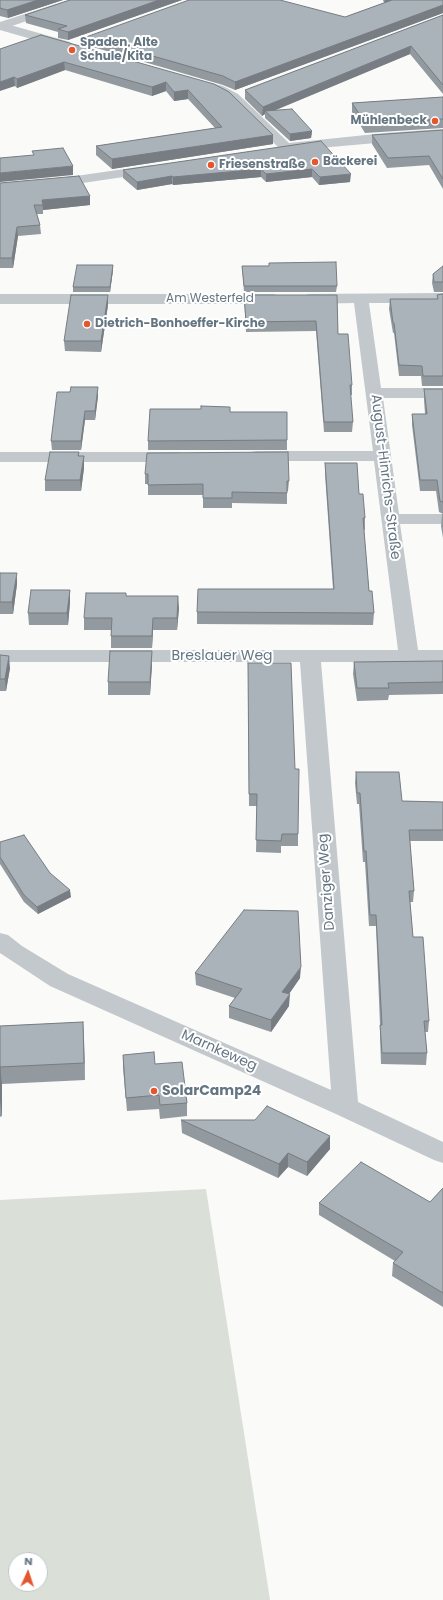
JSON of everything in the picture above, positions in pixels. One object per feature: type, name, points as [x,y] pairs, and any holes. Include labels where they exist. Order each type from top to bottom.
[{"type":"street","points":[[0,26],[79,0]]},
{"type":"street","points":[[0,26],[73,45]]},
{"type":"street","points":[[196,83],[219,90],[234,97],[286,147]]},
{"type":"street","points":[[234,97],[249,91]]},
{"type":"street","points":[[272,149],[340,141],[443,133]]},
{"type":"street","points":[[0,188],[76,180],[166,166]]},
{"type":"street","name":"Am Westerfeld","points":[[0,299],[443,298]]},
{"type":"street","name":"August-Hinrichs-Straße","points":[[361,299],[409,656]]},
{"type":"street","points":[[374,393],[443,393]]},
{"type":"street","points":[[0,457],[191,456]]},
{"type":"street","points":[[239,456],[382,456]]},
{"type":"street","points":[[390,519],[443,519]]},
{"type":"street","name":"Breslauer Weg","points":[[0,656],[443,656]]},
{"type":"street","name":"Danziger Weg","points":[[310,656],[345,1107]]},
{"type":"street","name":"Marnkeweg","points":[[0,941],[14,952],[59,980],[345,1107],[443,1153]]},
{"type":"shaded area","points":[[206,1189],[270,1600],[0,1600],[0,1200]]},
{"type":"building","points":[[0,0],[38,0],[7,10],[0,8]]},
{"type":"building","points":[[70,0],[159,0],[68,32],[58,29],[67,26],[25,15]]},
{"type":"building","points":[[189,0],[280,0],[345,17],[392,0],[443,0],[443,5],[235,82],[223,76],[86,37]]},
{"type":"building","points":[[443,15],[443,85],[411,46],[263,107],[245,90]]},
{"type":"building","points":[[41,35],[214,84],[229,92],[273,135],[112,159],[96,146],[222,127],[188,90],[174,92],[166,82],[152,87],[64,62],[17,79],[14,77],[0,82],[0,49]]},
{"type":"building","points":[[443,97],[443,119],[366,124],[352,103]]},
{"type":"building","points":[[292,109],[312,131],[290,134],[265,111]]},
{"type":"building","points":[[443,130],[443,179],[429,156],[388,158],[372,135]]},
{"type":"building","points":[[321,141],[351,174],[320,177],[312,169],[266,174],[261,169],[172,176],[137,182],[123,170]]},
{"type":"building","points":[[63,148],[73,166],[0,173],[0,158],[34,155],[32,151]]},
{"type":"building","points":[[79,176],[90,196],[42,200],[43,205],[34,205],[40,225],[17,227],[12,258],[0,258],[0,183]]},
{"type":"building","points":[[336,262],[337,286],[244,286],[242,266],[269,266],[269,263]]},
{"type":"building","points":[[77,265],[113,265],[110,287],[73,287]]},
{"type":"building","points":[[443,266],[443,282],[434,282],[433,274]]},
{"type":"building","points":[[443,294],[443,376],[423,376],[422,366],[399,365],[390,299],[438,299],[437,295]]},
{"type":"building","points":[[71,295],[108,295],[101,341],[64,341]]},
{"type":"building","points":[[244,295],[337,295],[338,334],[348,334],[353,422],[324,422],[316,321],[246,322]]},
{"type":"building","points":[[71,387],[98,387],[95,411],[85,411],[81,441],[51,441],[57,392],[70,392]]},
{"type":"building","points":[[424,389],[443,389],[443,502],[440,501],[437,480],[420,480],[412,414],[427,414]]},
{"type":"building","points":[[201,406],[230,407],[230,412],[287,412],[287,440],[148,441],[150,409],[201,409]]},
{"type":"building","points":[[50,452],[79,452],[78,456],[84,456],[80,480],[45,480]]},
{"type":"building","points":[[288,452],[289,481],[287,481],[287,493],[232,492],[232,498],[203,498],[203,484],[148,485],[148,474],[145,474],[147,453]]},
{"type":"building","points":[[325,463],[357,463],[359,494],[363,494],[365,518],[363,518],[369,591],[372,591],[374,613],[197,612],[198,589],[334,589]]},
{"type":"building","points":[[0,573],[17,573],[12,602],[0,602]]},
{"type":"building","points":[[31,590],[70,590],[67,613],[28,613]]},
{"type":"building","points":[[86,593],[126,593],[126,596],[178,596],[177,618],[153,618],[152,636],[111,636],[112,618],[84,618]]},
{"type":"building","points":[[110,651],[152,651],[150,682],[108,682]]},
{"type":"building","points":[[0,655],[9,656],[5,679],[0,679]]},
{"type":"building","points":[[443,661],[443,682],[388,683],[389,688],[357,688],[354,662]]},
{"type":"building","points":[[248,663],[291,663],[295,769],[299,769],[298,834],[282,834],[281,841],[256,840],[257,794],[249,794]]},
{"type":"building","points":[[356,772],[399,772],[402,801],[443,802],[443,830],[409,830],[414,891],[409,891],[413,937],[423,937],[429,1021],[424,1021],[427,1053],[382,1053],[380,1025],[382,1025],[376,915],[370,915],[366,851],[364,851],[360,793],[357,793]]},
{"type":"building","points":[[24,835],[50,873],[70,890],[37,907],[24,895],[0,857],[0,842]]},
{"type":"building","points":[[244,910],[298,911],[301,967],[282,992],[290,994],[271,1020],[229,1006],[242,989],[195,973]]},
{"type":"building","points":[[83,1022],[84,1063],[0,1067],[0,1026]]},
{"type":"building","points":[[154,1052],[155,1064],[182,1062],[187,1103],[160,1105],[159,1095],[126,1098],[123,1055]]},
{"type":"building","points":[[267,1106],[330,1136],[307,1162],[288,1153],[279,1164],[181,1120],[255,1120]]},
{"type":"building","points":[[361,1162],[430,1202],[443,1188],[443,1293],[393,1263],[403,1252],[319,1203]]},
{"type":"place","name":"Spaden, Alte Schule/Kita","points":[[72,50]]},
{"type":"place","name":"Mühlenbeck","points":[[435,121]]},
{"type":"place","name":"Bäckerei","points":[[315,162]]},
{"type":"place","name":"Friesenstraße","points":[[211,165]]},
{"type":"place","name":"Dietrich-Bonhoeffer-Kirche","points":[[87,324]]},
{"type":"place","name":"SolarCamp24","points":[[154,1091]]}]
